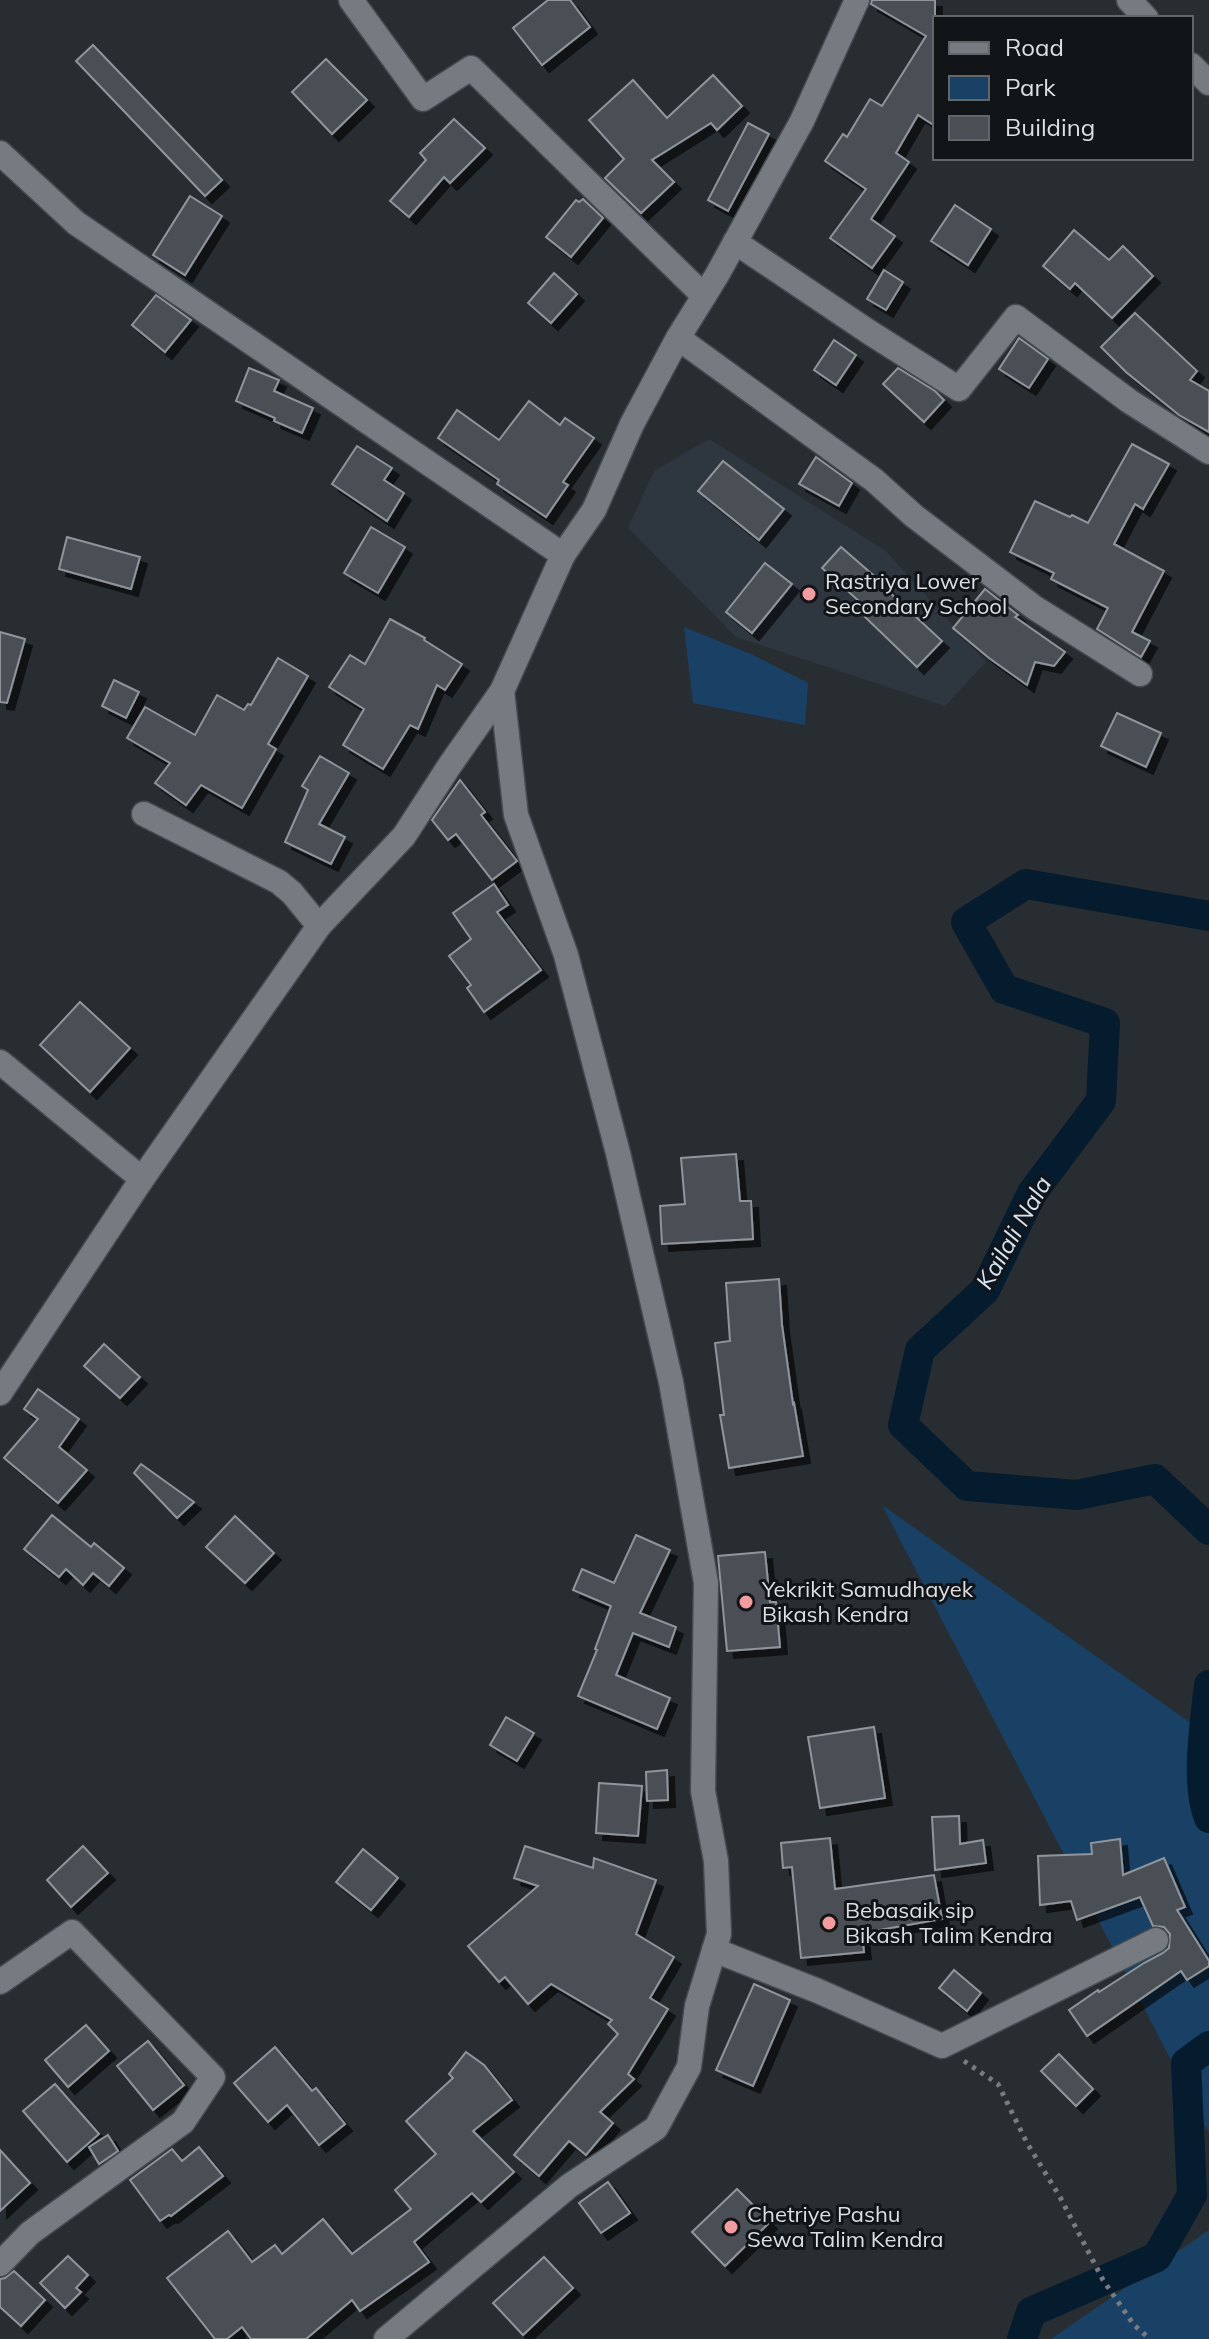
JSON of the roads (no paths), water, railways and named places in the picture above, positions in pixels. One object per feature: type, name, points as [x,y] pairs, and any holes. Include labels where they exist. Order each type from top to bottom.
[{"type":"street","points":[[351,0],[423,99],[471,68],[704,296]]},
{"type":"street","points":[[0,1393],[142,1179],[319,926],[404,836],[502,691],[563,555],[594,510],[632,424],[802,121],[857,0]]},
{"type":"street","points":[[1129,0],[1144,16]]},
{"type":"street","points":[[1193,67],[1209,83]]},
{"type":"street","points":[[0,153],[76,223],[563,555]]},
{"type":"street","points":[[735,242],[959,389],[1016,317],[1129,401],[1209,452]]},
{"type":"street","points":[[678,338],[874,480],[914,516],[1035,608],[1140,674]]},
{"type":"street","points":[[386,2339],[569,2186],[656,2128],[689,2067],[697,2006],[719,1934],[716,1861],[703,1791],[706,1583],[671,1382],[618,1153],[566,955],[516,815],[502,691]]},
{"type":"street","points":[[144,814],[279,882],[319,926]]},
{"type":"street","points":[[0,1062],[142,1179]]},
{"type":"street","points":[[0,1982],[72,1932],[213,2077],[183,2122],[30,2233],[0,2264]]},
{"type":"street","points":[[714,1950],[818,1991],[942,2046],[1156,1940]]},
{"type":"waterway","name":"Kailali Nala","points":[[1209,916],[1026,884],[966,922],[1004,989],[1105,1023],[1101,1101],[1032,1193],[985,1290],[920,1350],[903,1425],[967,1486],[1077,1495],[1155,1479],[1209,1530]]},
{"type":"waterway","name":"Kailali Nala","points":[[1209,1685],[1202,1771],[1209,1818]]},
{"type":"waterway","name":"Kailali Nala","points":[[1022,2339],[1031,2312],[1157,2257],[1192,2195],[1186,2063],[1209,2046]]},
{"type":"place","name":"Rastriya Lower Secondary School","points":[[809,594]]},
{"type":"place","name":"Yekrikit Samudhayek Bikash Kendra","points":[[746,1602]]},
{"type":"place","name":"Bebasaik sip Bikash Talim Kendra","points":[[829,1923]]},
{"type":"place","name":"Chetriye Pashu Sewa Talim Kendra","points":[[731,2227]]}]
